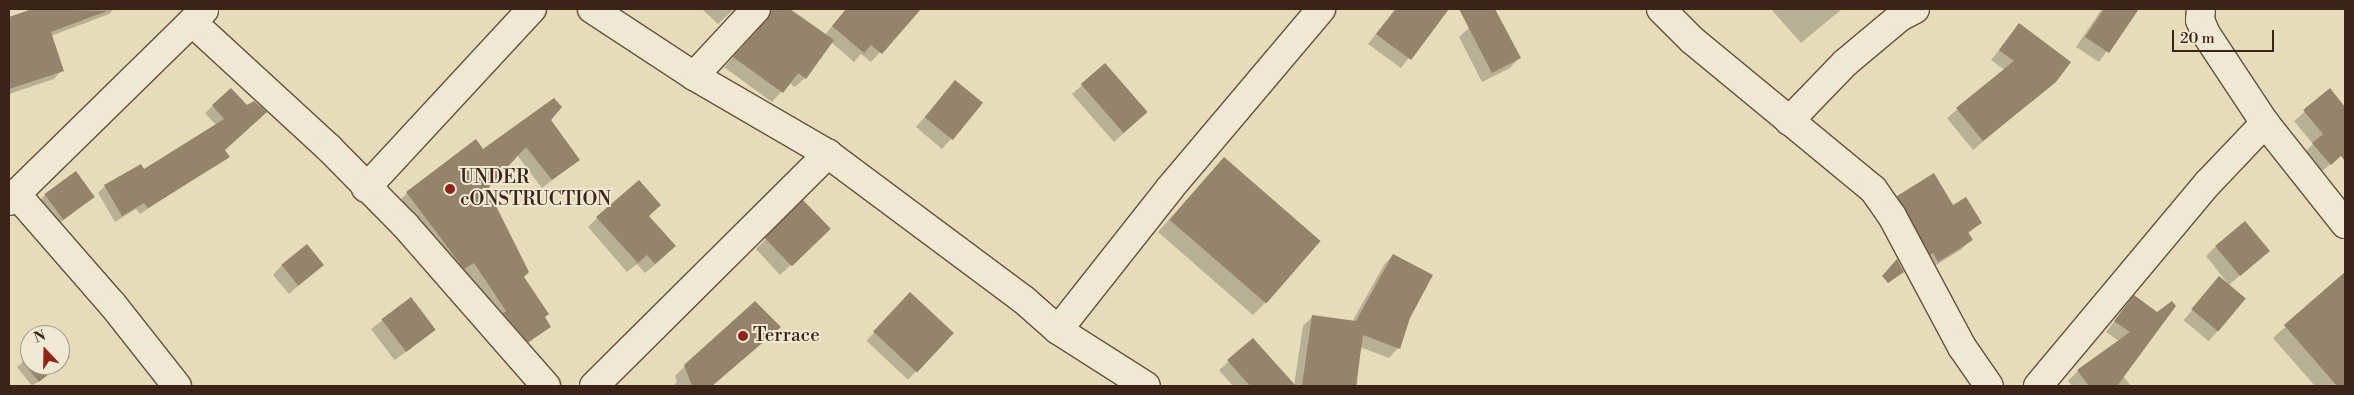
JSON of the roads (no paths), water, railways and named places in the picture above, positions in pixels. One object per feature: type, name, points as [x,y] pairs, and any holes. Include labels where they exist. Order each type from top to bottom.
[{"type":"street","points":[[366,188],[532,9]]},
{"type":"street","points":[[592,9],[694,76],[828,154],[1024,300],[1058,330],[1146,386]]},
{"type":"street","points":[[694,76],[756,9]]},
{"type":"street","points":[[1661,9],[1692,40],[1873,189],[1892,216],[1962,348],[1989,386]]},
{"type":"street","points":[[2201,9],[2200,20],[2206,34],[2265,123],[2345,224]]},
{"type":"street","points":[[1789,121],[1845,63],[1904,11]]},
{"type":"street","points":[[1058,330],[1313,12]]},
{"type":"street","points":[[177,386],[113,305],[12,197],[199,15],[366,188],[405,225],[546,386]]},
{"type":"street","points":[[2038,386],[2208,183],[2265,123]]},
{"type":"street","points":[[594,386],[828,154]]},
{"type":"place","name":"UNDER cONSTRUCTION","points":[[450,189]]},
{"type":"place","name":"Terrace","points":[[743,336]]}]
